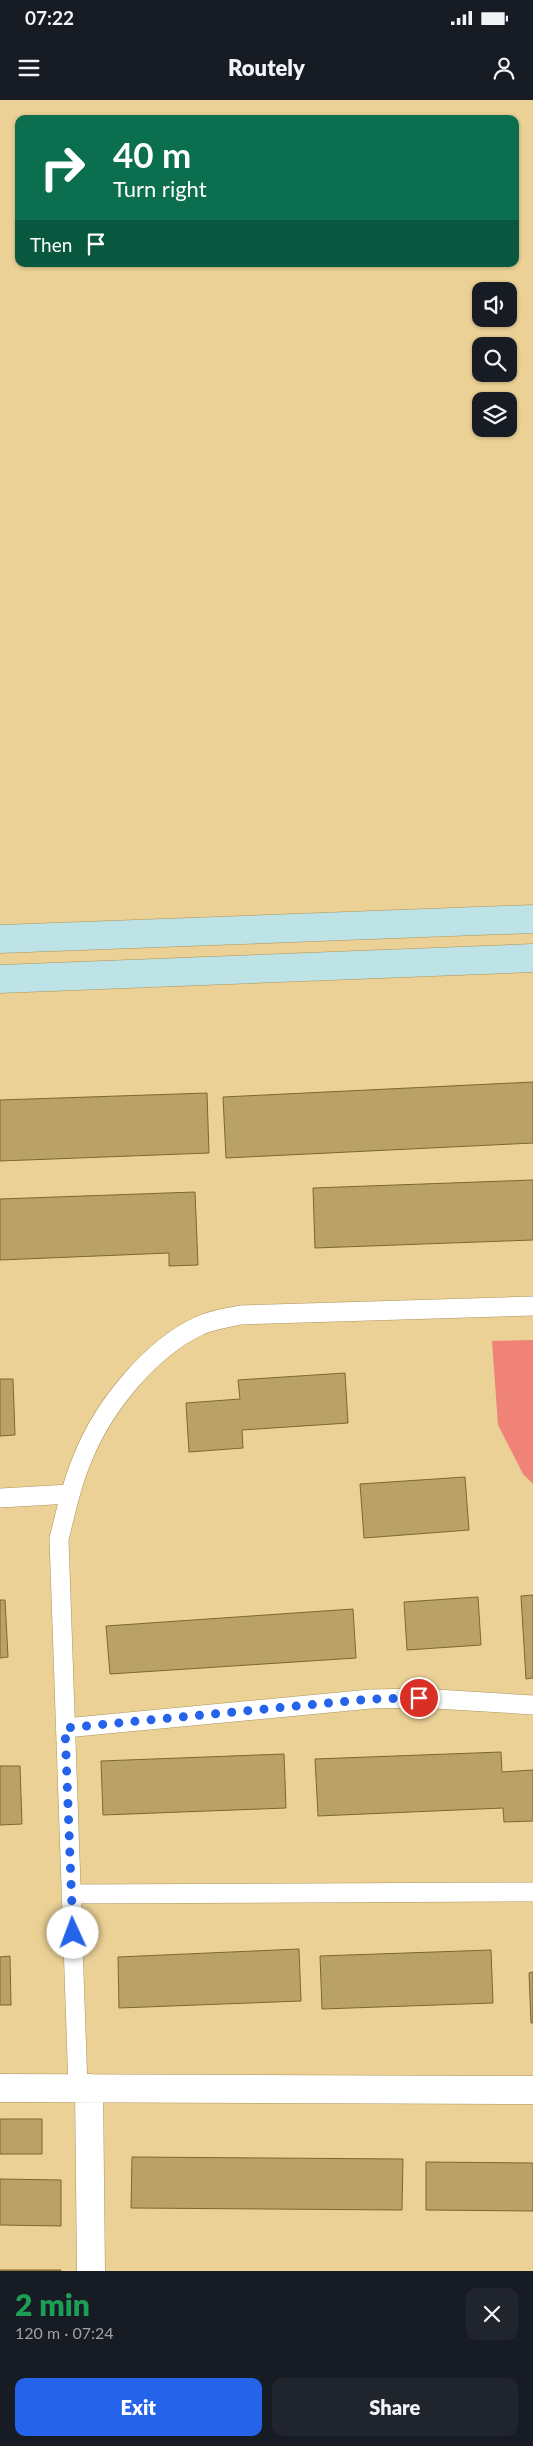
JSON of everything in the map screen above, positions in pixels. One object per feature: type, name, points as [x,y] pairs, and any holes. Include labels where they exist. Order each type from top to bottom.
[{"type":"street","points":[[0,939],[533,919]]},
{"type":"street","points":[[0,979],[533,958]]},
{"type":"street","points":[[0,2088],[533,2090]]},
{"type":"street","points":[[84,2088],[91,2271]]},
{"type":"lane","points":[[84,2088],[71,1894],[59,1539],[70,1494],[84,1454],[134,1374],[164,1349],[200,1325],[240,1315],[533,1306]]},
{"type":"lane","points":[[0,1498],[70,1494]]},
{"type":"lane","points":[[65,1728],[371,1699],[419,1698],[533,1705]]},
{"type":"lane","points":[[71,1894],[533,1892]]},
{"type":"shaded area","points":[[533,1340],[533,1484],[523,1474],[498,1425],[492,1341]]},
{"type":"building","points":[[533,1082],[533,1143],[226,1158],[223,1097]]},
{"type":"building","points":[[207,1093],[209,1153],[0,1161],[0,1100]]},
{"type":"building","points":[[533,1180],[533,1240],[315,1248],[313,1188]]},
{"type":"building","points":[[195,1192],[198,1265],[169,1266],[169,1253],[0,1260],[0,1199]]},
{"type":"building","points":[[345,1373],[348,1423],[242,1430],[243,1448],[189,1452],[186,1403],[240,1399],[238,1380]]},
{"type":"building","points":[[0,1379],[13,1379],[15,1435],[0,1436]]},
{"type":"building","points":[[465,1477],[469,1530],[364,1538],[360,1484]]},
{"type":"building","points":[[533,1595],[533,1678],[526,1679],[521,1596]]},
{"type":"building","points":[[478,1597],[481,1645],[407,1650],[404,1602]]},
{"type":"building","points":[[0,1600],[5,1600],[8,1657],[0,1658]]},
{"type":"building","points":[[353,1609],[356,1658],[110,1674],[106,1626]]},
{"type":"building","points":[[501,1752],[502,1772],[533,1770],[533,1821],[504,1822],[503,1808],[318,1816],[315,1759]]},
{"type":"building","points":[[284,1754],[286,1808],[103,1815],[101,1761]]},
{"type":"building","points":[[0,1766],[20,1766],[22,1824],[0,1825]]},
{"type":"building","points":[[299,1949],[301,2001],[119,2008],[118,1957]]},
{"type":"building","points":[[491,1950],[493,2003],[322,2009],[320,1956]]},
{"type":"building","points":[[10,1956],[11,2005],[0,2005],[0,1957]]},
{"type":"building","points":[[533,1972],[533,2023],[531,2023],[529,1973]]},
{"type":"building","points":[[0,2119],[42,2119],[42,2154],[0,2154]]},
{"type":"building","points":[[132,2157],[403,2159],[402,2210],[131,2208]]},
{"type":"building","points":[[426,2162],[533,2163],[533,2211],[426,2210]]},
{"type":"building","points":[[0,2179],[61,2180],[61,2226],[0,2225]]},
{"type":"building","points":[[61,2270],[61,2271],[0,2271]]},
{"type":"route","points":[[73,1933],[65,1728],[371,1699],[419,1698]]}]
